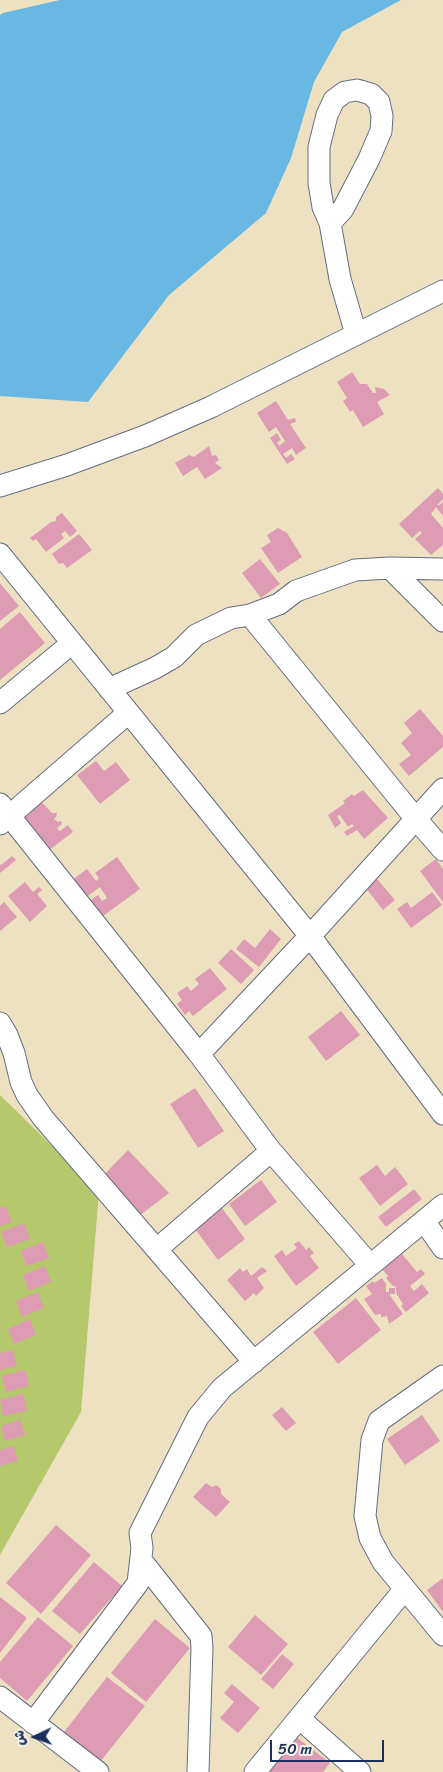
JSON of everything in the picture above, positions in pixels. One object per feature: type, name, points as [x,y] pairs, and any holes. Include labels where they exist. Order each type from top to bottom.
[{"type":"street","points":[[330,223],[343,208],[369,159],[381,131],[382,116],[379,102],[371,94],[357,90],[345,92],[334,100],[327,115],[320,147],[319,183],[323,207],[330,223],[340,279],[356,334]]},
{"type":"street","points":[[0,486],[66,465],[145,436],[211,407],[443,291]]},
{"type":"street","points":[[0,554],[310,936],[443,1114]]},
{"type":"street","points":[[109,689],[168,661],[196,635],[231,618],[250,615],[278,604],[296,590],[355,570],[390,568],[443,570]]},
{"type":"street","points":[[390,568],[443,621]]},
{"type":"street","points":[[250,615],[443,850]]},
{"type":"street","points":[[0,703],[72,643]]},
{"type":"street","points":[[128,713],[3,815],[199,1054],[271,1151],[370,1264]]},
{"type":"street","points":[[199,1054],[310,936],[443,789]]},
{"type":"street","points":[[0,1023],[14,1053],[21,1082],[27,1095],[43,1118],[254,1362]]},
{"type":"street","points":[[157,1249],[271,1151]]},
{"type":"street","points":[[33,1723],[138,1583],[141,1560],[140,1533],[198,1417],[222,1388],[443,1205]]},
{"type":"street","points":[[424,1221],[443,1248]]},
{"type":"street","points":[[443,1376],[379,1421],[372,1440],[365,1516],[370,1538],[383,1562],[404,1590],[443,1635]]},
{"type":"street","points":[[141,1560],[201,1636],[198,1772]]},
{"type":"street","points":[[255,1772],[404,1590]]},
{"type":"street","points":[[0,1696],[98,1772]]},
{"type":"street","points":[[299,1718],[360,1772]]},
{"type":"green space","points":[[0,1095],[99,1192],[81,1412],[0,1555]]},
{"type":"water","points":[[60,0],[401,0],[342,32],[314,82],[291,158],[266,213],[169,295],[88,402],[0,396],[0,15]]},
{"type":"building","points":[[352,372],[360,384],[367,384],[373,393],[376,393],[375,387],[384,389],[390,395],[377,402],[384,414],[363,427],[353,410],[350,412],[343,401],[347,398],[337,382]]},
{"type":"building","points":[[276,401],[288,420],[295,418],[296,422],[290,424],[306,448],[296,455],[292,448],[283,454],[286,458],[291,454],[295,459],[287,464],[270,438],[277,433],[281,440],[277,442],[279,446],[285,441],[276,427],[269,432],[257,413]]},
{"type":"building","points":[[209,446],[212,456],[216,455],[219,460],[215,463],[222,468],[205,479],[197,467],[183,476],[175,463],[189,455],[194,457]]},
{"type":"building","points":[[438,488],[443,494],[443,499],[437,505],[443,502],[443,516],[436,507],[431,514],[443,528],[443,545],[431,555],[415,539],[422,533],[420,531],[412,538],[399,524]]},
{"type":"building","points":[[62,513],[77,531],[70,537],[65,531],[61,534],[64,538],[46,552],[36,539],[33,541],[30,538],[51,522],[56,521],[56,517]]},
{"type":"building","points":[[278,528],[287,533],[302,557],[278,573],[261,548],[271,542],[267,535]]},
{"type":"building","points":[[79,534],[92,550],[67,568],[63,563],[59,564],[52,554]]},
{"type":"building","points":[[260,559],[280,584],[261,598],[242,573]]},
{"type":"building","points":[[0,583],[19,606],[0,621]]},
{"type":"building","points":[[20,612],[45,643],[0,680],[0,629]]},
{"type":"building","points":[[420,709],[443,736],[443,747],[409,776],[399,764],[411,755],[401,743],[412,733],[404,723]]},
{"type":"building","points":[[96,761],[104,771],[116,762],[130,780],[100,804],[77,775]]},
{"type":"building","points":[[363,790],[388,818],[364,839],[357,830],[347,836],[344,832],[354,826],[352,824],[348,827],[340,815],[337,816],[341,823],[335,828],[328,815],[345,803],[343,801],[352,794],[354,796]]},
{"type":"building","points":[[37,797],[52,813],[57,813],[54,819],[58,822],[61,821],[62,824],[57,828],[60,831],[68,825],[73,832],[44,854],[14,815]]},
{"type":"building","points":[[12,856],[16,860],[0,873],[0,864]]},
{"type":"building","points":[[117,857],[140,889],[99,919],[87,903],[98,895],[102,901],[107,898],[100,887],[81,901],[68,883],[87,869],[96,881],[99,878],[95,873]]},
{"type":"building","points":[[436,859],[443,869],[443,902],[420,871]]},
{"type":"building","points":[[372,873],[395,900],[383,910],[361,882]]},
{"type":"building","points":[[25,882],[33,892],[39,887],[42,890],[37,894],[47,906],[30,922],[8,896]]},
{"type":"building","points":[[432,892],[442,905],[411,928],[397,909],[407,902],[411,908]]},
{"type":"building","points":[[4,902],[17,917],[0,931],[0,906]]},
{"type":"building","points":[[270,929],[281,939],[259,967],[236,949],[244,939],[255,948]]},
{"type":"building","points":[[231,949],[254,970],[241,984],[218,963]]},
{"type":"building","points":[[210,968],[227,989],[193,1016],[189,1011],[185,1015],[177,1004],[182,1000],[177,993],[187,986],[191,991],[199,984],[195,979]]},
{"type":"building","points":[[341,1011],[360,1035],[326,1061],[308,1037]]},
{"type":"building","points":[[195,1088],[224,1131],[198,1148],[170,1104]]},
{"type":"building","points":[[128,1150],[169,1193],[134,1220],[101,1178]]},
{"type":"building","points":[[377,1165],[385,1176],[395,1167],[408,1184],[380,1206],[359,1178]]},
{"type":"building","points":[[261,1180],[277,1202],[245,1226],[229,1204]]},
{"type":"building","points":[[414,1189],[422,1199],[386,1227],[378,1217]]},
{"type":"building","points":[[6,1206],[12,1222],[0,1226],[0,1208]]},
{"type":"building","points":[[222,1208],[245,1239],[218,1260],[195,1229]]},
{"type":"building","points":[[24,1223],[30,1239],[7,1247],[1,1232]]},
{"type":"building","points":[[299,1241],[306,1250],[309,1247],[314,1253],[310,1256],[319,1268],[296,1286],[274,1256],[282,1250],[286,1256],[297,1248],[294,1244]]},
{"type":"building","points":[[43,1242],[49,1258],[27,1266],[21,1251]]},
{"type":"building","points":[[402,1254],[417,1272],[421,1269],[425,1274],[410,1286],[414,1291],[422,1284],[429,1293],[406,1312],[401,1306],[403,1304],[397,1295],[395,1284],[395,1287],[386,1278],[388,1276],[382,1269]]},
{"type":"building","points":[[45,1266],[51,1282],[29,1291],[23,1275]]},
{"type":"building","points":[[262,1267],[267,1271],[257,1278],[264,1288],[256,1296],[254,1293],[245,1301],[227,1280],[240,1268],[243,1272],[247,1269],[251,1276]]},
{"type":"building","points":[[382,1278],[386,1284],[386,1292],[389,1292],[389,1288],[395,1288],[395,1294],[389,1294],[403,1314],[389,1324],[387,1316],[375,1315],[364,1299],[372,1294],[366,1286]]},
{"type":"building","points":[[38,1292],[44,1308],[22,1317],[16,1301]]},
{"type":"building","points":[[356,1298],[381,1330],[338,1364],[313,1332]]},
{"type":"building","points":[[30,1319],[36,1335],[14,1344],[8,1329]]},
{"type":"building","points":[[13,1350],[17,1366],[0,1370],[0,1353]]},
{"type":"building","points":[[25,1370],[29,1386],[6,1392],[2,1376]]},
{"type":"building","points":[[23,1394],[27,1411],[3,1416],[0,1400]]},
{"type":"building","points":[[282,1407],[296,1423],[286,1431],[272,1415]]},
{"type":"building","points":[[422,1415],[440,1441],[405,1465],[387,1439]]},
{"type":"building","points":[[21,1420],[25,1435],[5,1441],[1,1426]]},
{"type":"building","points":[[14,1446],[18,1461],[0,1466],[0,1450]]},
{"type":"building","points":[[206,1483],[212,1487],[216,1485],[221,1489],[221,1494],[230,1502],[216,1517],[193,1497]]},
{"type":"building","points":[[56,1525],[91,1555],[41,1614],[6,1583]]},
{"type":"building","points":[[94,1562],[122,1586],[80,1634],[52,1611]]},
{"type":"building","points":[[443,1578],[443,1612],[427,1590]]},
{"type":"building","points":[[0,1597],[27,1618],[0,1653]]},
{"type":"building","points":[[255,1615],[288,1644],[261,1675],[228,1647]]},
{"type":"building","points":[[38,1617],[73,1646],[27,1701],[0,1678],[0,1662]]},
{"type":"building","points":[[155,1619],[190,1648],[146,1702],[111,1673]]},
{"type":"building","points":[[282,1654],[294,1664],[273,1689],[261,1679]]},
{"type":"building","points":[[107,1677],[145,1706],[100,1762],[64,1732]]},
{"type":"building","points":[[232,1684],[260,1708],[238,1733],[220,1718],[234,1702],[224,1693]]},
{"type":"building","points":[[295,1736],[330,1763],[323,1772],[268,1772]]}]
